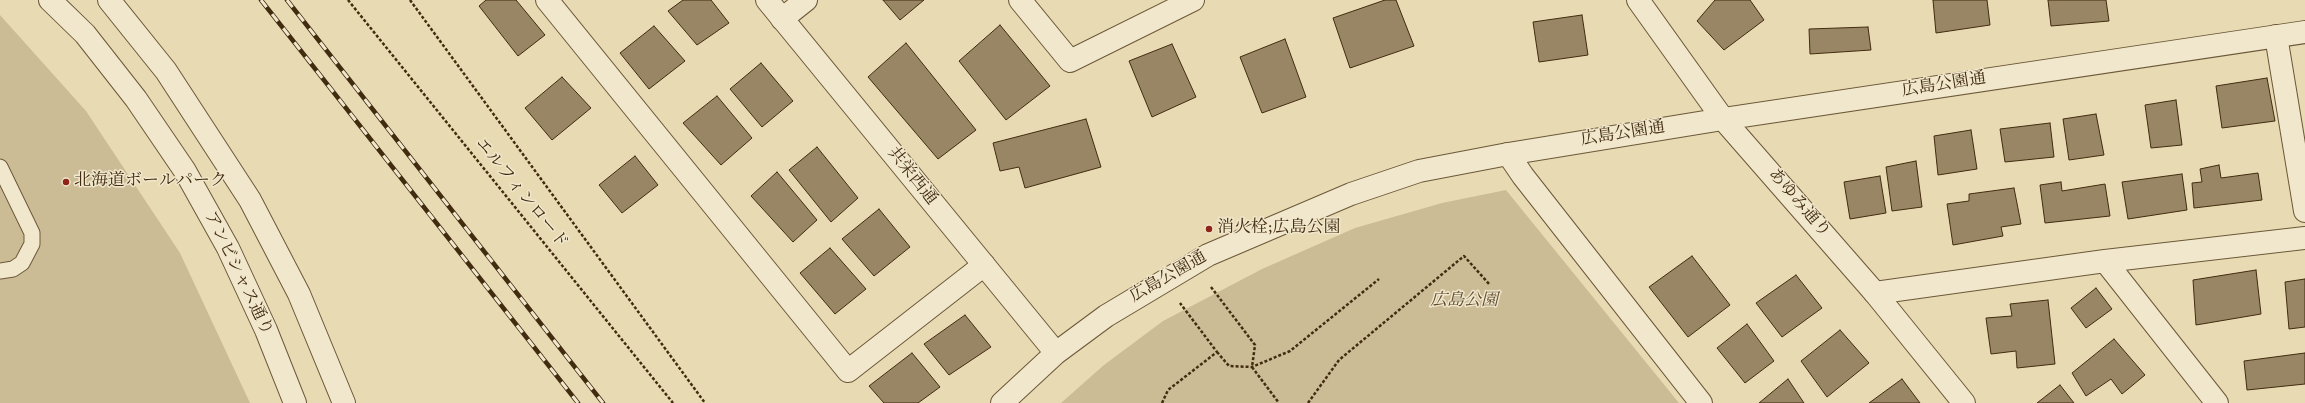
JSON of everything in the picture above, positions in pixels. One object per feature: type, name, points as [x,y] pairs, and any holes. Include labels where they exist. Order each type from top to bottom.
[{"type":"street","name":"アンビシャス通り","points":[[50,0],[85,34],[136,99],[185,171],[231,255],[266,330],[295,403]]},
{"type":"street","points":[[109,0],[166,71],[250,200],[299,294],[344,403]]},
{"type":"street","points":[[547,0],[848,371],[984,265]]},
{"type":"street","name":"共栄西通","points":[[767,0],[1056,353]]},
{"type":"street","points":[[782,19],[806,0]]},
{"type":"street","points":[[1020,0],[1070,61],[1193,0]]},
{"type":"street","name":"あゆみ通り","points":[[1638,0],[1724,119],[1875,293],[1964,403]]},
{"type":"street","name":"広島公園通","points":[[1002,403],[1056,353],[1106,316],[1208,255],[1351,194],[1419,171],[1508,154],[1724,119],[2305,32]]},
{"type":"street","points":[[2276,36],[2305,211]]},
{"type":"street","points":[[1508,154],[1523,176],[1701,403]]},
{"type":"street","points":[[1875,293],[2105,261],[2305,238]]},
{"type":"street","points":[[2105,261],[2217,403]]},
{"type":"lane","points":[[0,167],[32,233],[32,244],[22,263],[13,268],[0,271]]},
{"type":"path","name":"エルフィンロード","points":[[348,0],[673,403]]},
{"type":"path","points":[[410,0],[705,403]]},
{"type":"path","points":[[1308,403],[1339,360],[1464,256],[1490,285]]},
{"type":"path","points":[[1180,302],[1229,366],[1252,367],[1290,351],[1378,279]]},
{"type":"path","points":[[1211,287],[1254,344],[1252,367],[1280,403]]},
{"type":"path","points":[[1162,403],[1168,390],[1217,352]]},
{"type":"green space","name":"北海道ボールパーク","points":[[0,15],[86,111],[180,253],[250,403],[0,403]]},
{"type":"green space","name":"広島公園","points":[[1506,190],[1679,403],[1061,403],[1104,365],[1163,321],[1262,269],[1355,228],[1442,203]]},
{"type":"building","points":[[486,0],[516,0],[545,35],[518,56],[479,6]]},
{"type":"building","points":[[683,0],[711,0],[729,23],[697,45],[668,11]]},
{"type":"building","points":[[883,0],[924,0],[900,20]]},
{"type":"building","points":[[1385,0],[1396,0],[1414,46],[1350,68],[1333,18]]},
{"type":"building","points":[[1715,0],[1750,0],[1764,20],[1724,50],[1697,21]]},
{"type":"building","points":[[1933,0],[1987,0],[1990,25],[1936,33]]},
{"type":"building","points":[[2048,0],[2106,0],[2109,21],[2051,26]]},
{"type":"building","points":[[1582,15],[1588,55],[1539,62],[1533,22]]},
{"type":"building","points":[[1000,25],[1050,86],[1006,120],[959,61]]},
{"type":"building","points":[[654,26],[685,61],[649,89],[620,53]]},
{"type":"building","points":[[1868,27],[1871,50],[1810,54],[1809,29]]},
{"type":"building","points":[[1285,39],[1306,97],[1262,113],[1240,57]]},
{"type":"building","points":[[906,43],[976,130],[938,159],[868,77]]},
{"type":"building","points":[[1172,44],[1196,97],[1152,117],[1129,61]]},
{"type":"building","points":[[761,63],[793,101],[762,127],[730,89]]},
{"type":"building","points":[[562,77],[591,108],[552,140],[525,108]]},
{"type":"building","points":[[2267,78],[2275,121],[2222,128],[2216,86]]},
{"type":"building","points":[[717,96],[752,138],[721,165],[683,123]]},
{"type":"building","points":[[2176,100],[2182,145],[2151,148],[2145,105]]},
{"type":"building","points":[[2096,114],[2104,155],[2069,160],[2063,119]]},
{"type":"building","points":[[1086,119],[1101,167],[1025,188],[1019,167],[1000,171],[993,143]]},
{"type":"building","points":[[2050,123],[2054,157],[2005,162],[2000,129]]},
{"type":"building","points":[[1971,130],[1977,169],[1938,175],[1934,136]]},
{"type":"building","points":[[817,147],[858,198],[831,222],[789,170]]},
{"type":"building","points":[[635,156],[658,185],[622,213],[599,185]]},
{"type":"building","points":[[1916,161],[1922,207],[1892,211],[1886,167]]},
{"type":"building","points":[[2219,165],[2221,178],[2258,173],[2262,200],[2194,208],[2192,183],[2202,182],[2200,169]]},
{"type":"building","points":[[777,172],[817,220],[793,242],[751,196]]},
{"type":"building","points":[[2182,174],[2187,210],[2128,219],[2122,182]]},
{"type":"building","points":[[1880,176],[1886,213],[1850,219],[1844,182]]},
{"type":"building","points":[[2061,182],[2062,191],[2105,184],[2110,216],[2045,223],[2040,185]]},
{"type":"building","points":[[2014,188],[2021,224],[2001,227],[2003,236],[1953,245],[1947,204],[1969,201],[1969,194]]},
{"type":"building","points":[[879,209],[910,247],[874,276],[842,239]]},
{"type":"building","points":[[830,248],[866,289],[835,314],[800,273]]},
{"type":"building","points":[[1692,256],[1730,305],[1688,337],[1649,287]]},
{"type":"building","points":[[2256,270],[2261,314],[2196,325],[2193,280]]},
{"type":"building","points":[[1796,275],[1822,308],[1782,337],[1756,303]]},
{"type":"building","points":[[2305,279],[2305,327],[2289,329],[2285,282]]},
{"type":"building","points":[[2096,288],[2112,309],[2086,328],[2071,308]]},
{"type":"building","points":[[2048,300],[2055,364],[2017,368],[2016,351],[1991,354],[1986,318],[2012,316],[2010,304]]},
{"type":"building","points":[[965,315],[991,347],[949,375],[924,344]]},
{"type":"building","points":[[1747,324],[1774,361],[1745,383],[1717,348]]},
{"type":"building","points":[[1840,330],[1869,363],[1827,397],[1801,361]]},
{"type":"building","points":[[2114,339],[2145,375],[2122,394],[2111,379],[2086,396],[2072,373]]},
{"type":"building","points":[[912,353],[940,387],[918,403],[884,403],[869,386]]},
{"type":"building","points":[[2305,353],[2305,384],[2247,390],[2244,361]]},
{"type":"building","points":[[1788,379],[1804,403],[1759,403]]},
{"type":"building","points":[[1902,379],[1920,403],[1869,403]]},
{"type":"building","points":[[2060,385],[2074,403],[2037,403]]},
{"type":"railway","points":[[261,0],[578,403]]},
{"type":"railway","points":[[287,0],[603,403]]},
{"type":"place","name":"北海道ボールパーク","points":[[66,182]]},
{"type":"place","name":"消火栓;広島公園","points":[[1209,229]]}]
